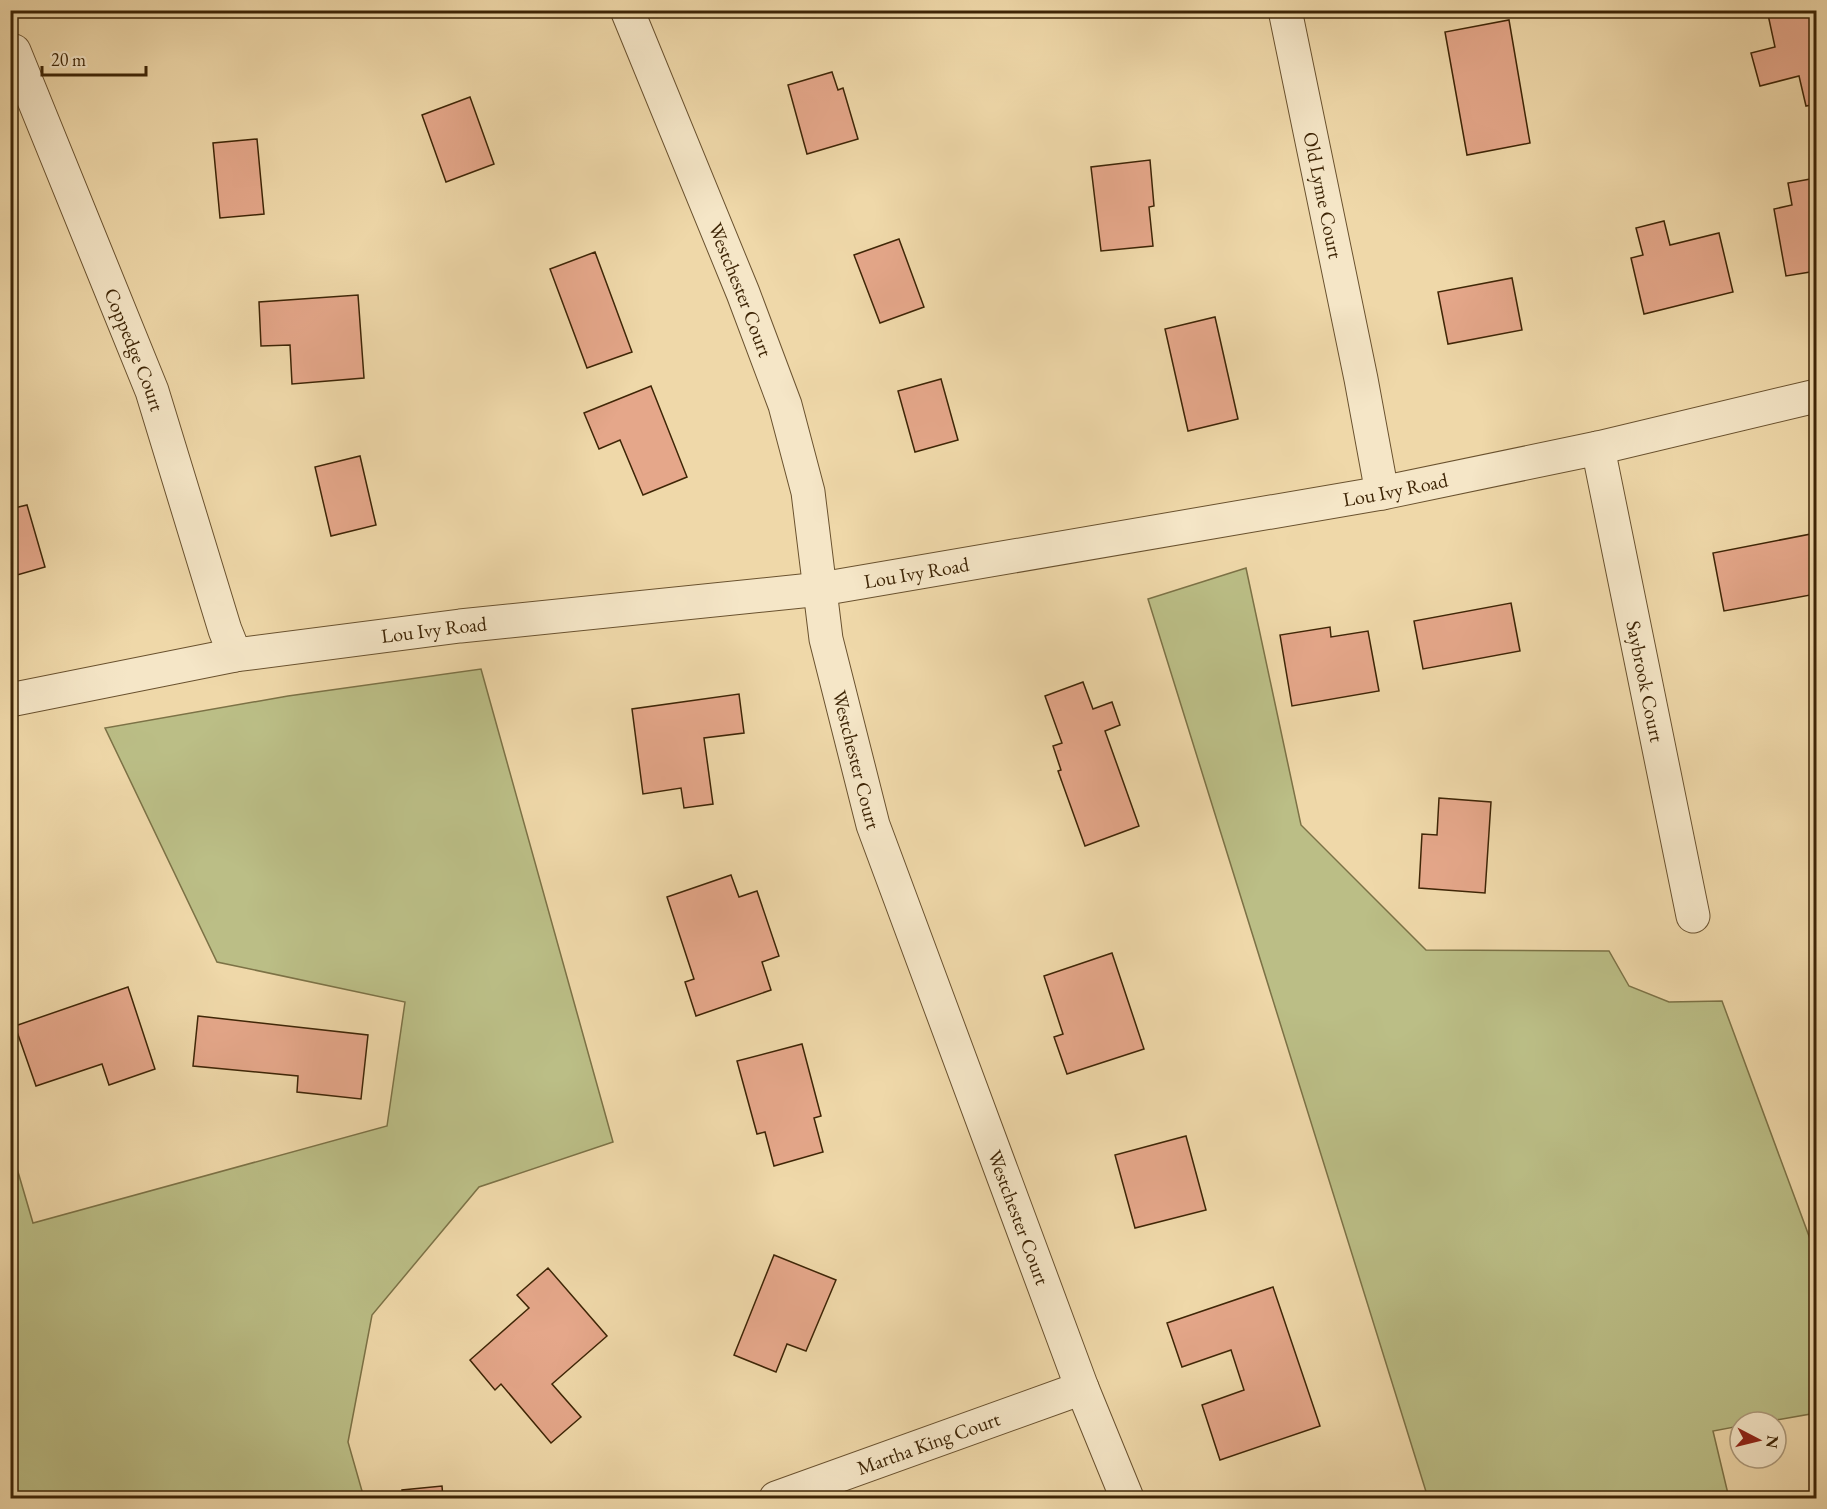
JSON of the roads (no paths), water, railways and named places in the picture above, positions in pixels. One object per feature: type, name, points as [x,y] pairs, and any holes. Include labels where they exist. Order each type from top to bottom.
[{"type":"street","name":"Westchester Court","points":[[627,10],[785,405],[808,492],[826,639],[873,825],[1082,1388],[1127,1498]]},
{"type":"street","name":"Old Lyme Court","points":[[1284,10],[1361,379],[1382,493]]},
{"type":"street","name":"Coppedge Court","points":[[14,51],[152,391],[225,630],[235,655]]},
{"type":"street","name":"Lou Ivy Road","points":[[10,700],[235,655],[460,626],[821,589],[1382,493],[1598,448],[1816,396]]},
{"type":"street","name":"Saybrook Court","points":[[1598,448],[1693,916]]},
{"type":"street","name":"Martha King Court","points":[[776,1498],[1082,1388]]}]
